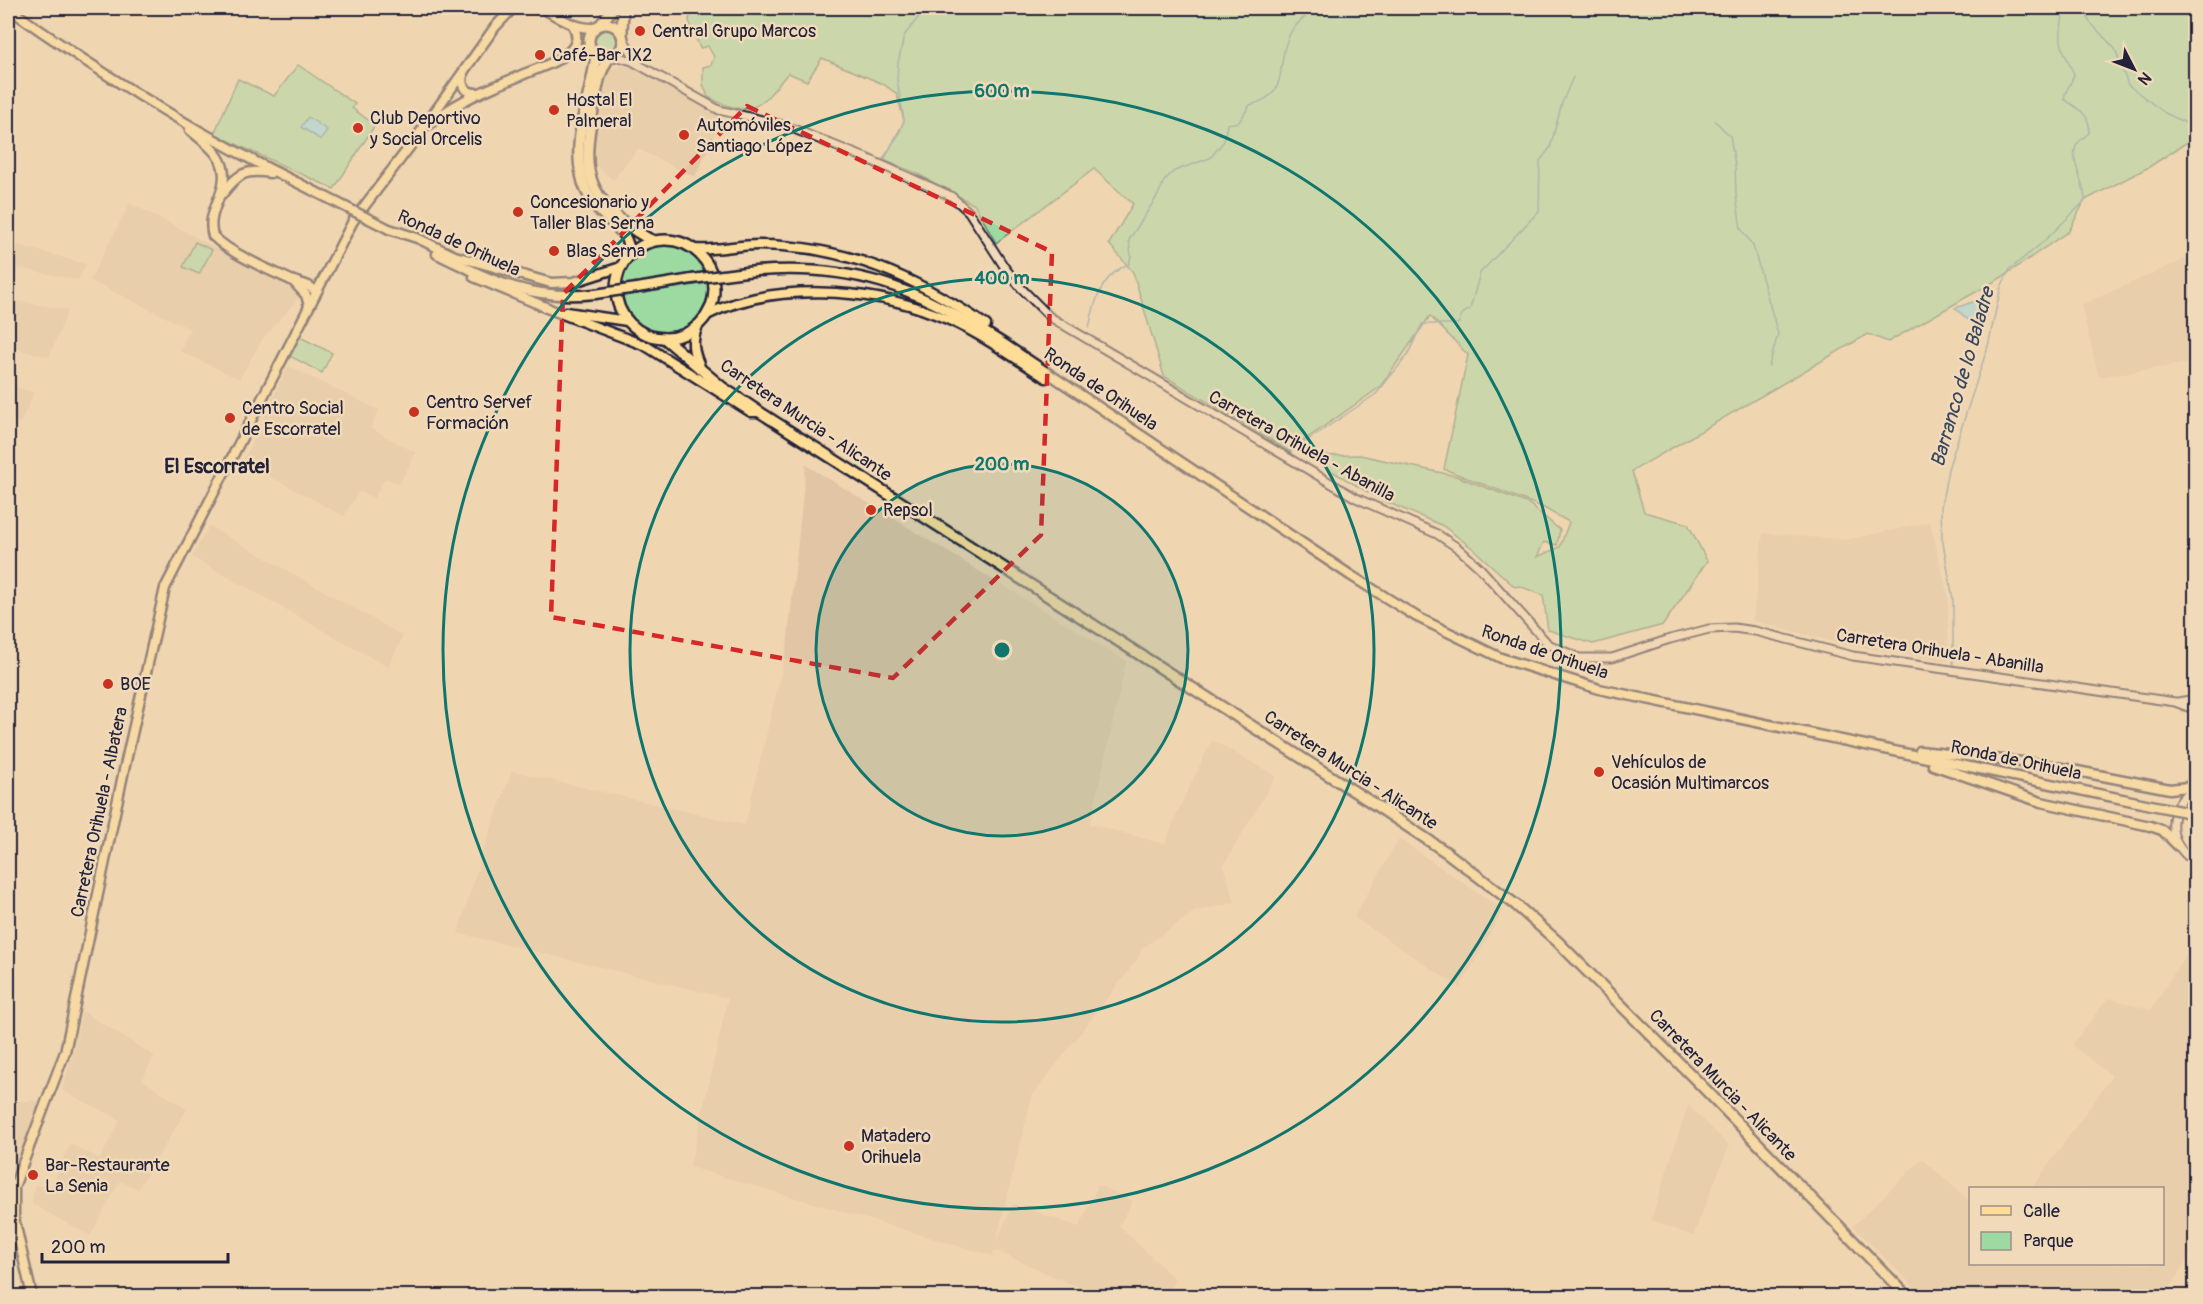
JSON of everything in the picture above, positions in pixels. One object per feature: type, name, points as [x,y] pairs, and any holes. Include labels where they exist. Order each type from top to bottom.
[{"type":"highway","points":[[613,8],[589,38],[594,53],[580,144],[581,174],[587,192],[597,209],[627,238],[629,256]]},
{"type":"highway","points":[[623,8],[621,50],[612,57],[600,75],[587,157],[589,175],[596,192],[613,213],[635,231],[654,241]]},
{"type":"highway","points":[[598,26],[615,26],[623,36]]},
{"type":"highway","points":[[594,53],[612,57]]},
{"type":"highway","points":[[671,240],[694,249],[710,268],[713,298],[707,315],[697,327],[681,336],[664,338],[644,334],[627,321],[617,301],[617,278],[621,267],[629,256],[645,244],[654,241],[671,240]]},
{"type":"highway","name":"Carretera Murcia - Alicante","points":[[697,327],[693,336],[693,351],[700,367]]},
{"type":"highway","name":"Carretera Murcia - Alicante","points":[[664,338],[722,387],[1374,804],[1446,852],[1516,905],[1557,941],[1614,997],[1907,1296]]},
{"type":"main road","name":"Ronda de Orihuela","points":[[8,8],[106,75],[174,116],[279,174],[481,275],[518,289],[570,296],[791,268],[840,273],[877,280],[914,292],[975,324],[1350,575],[1417,617],[1471,644],[1549,675],[1599,689],[2195,814]]},
{"type":"main road","points":[[417,137],[513,8]]},
{"type":"main road","points":[[542,8],[573,26],[585,28],[598,26]]},
{"type":"main road","points":[[570,51],[577,34],[573,26]]},
{"type":"main road","points":[[417,137],[433,121],[478,93],[545,65],[570,51],[579,48],[594,53]]},
{"type":"main road","points":[[463,74],[461,80],[465,90],[478,93]]},
{"type":"main road","points":[[174,116],[213,149],[224,168],[224,182],[211,221],[213,236],[229,249],[294,281],[304,290],[316,292]]},
{"type":"main road","name":"Carretera Orihuela - Albatera","points":[[32,1296],[14,1218],[14,1187],[65,1052],[161,598],[176,563],[360,210],[417,137]]},
{"type":"main road","points":[[219,198],[240,174],[257,171],[279,174]]},
{"type":"main road","points":[[389,229],[417,238],[455,255],[551,283],[574,282],[621,267]]},
{"type":"main road","points":[[694,249],[756,245],[823,250],[850,256],[886,269],[908,278],[958,306],[1057,374],[1068,387]]},
{"type":"main road","points":[[438,254],[485,283],[645,346],[750,412],[760,412]]},
{"type":"main road","points":[[294,281],[311,283],[320,279],[327,270]]},
{"type":"main road","points":[[294,281],[306,295],[309,306]]},
{"type":"main road","points":[[707,315],[726,306],[746,301],[802,292],[855,295],[892,302],[935,314],[981,336],[1121,428],[1138,434]]},
{"type":"main road","points":[[544,308],[627,321]]},
{"type":"main road","points":[[1788,729],[1802,727],[1928,753],[2041,764],[2170,789],[2196,787]]},
{"type":"main road","points":[[1837,739],[1852,747],[1951,770],[2041,802],[2150,826],[2162,830],[2178,846]]},
{"type":"street","points":[[505,17],[508,8]]},
{"type":"street","name":"Carretera Orihuela - Abanilla","points":[[623,36],[630,54],[640,65]]},
{"type":"street","name":"Carretera Orihuela - Abanilla","points":[[612,57],[640,65],[720,110],[784,124],[951,196],[969,212],[1005,268],[1021,288],[1050,316],[1356,498],[1437,534],[1458,548],[1480,568],[1548,644],[1579,658],[1612,658],[1699,632],[1734,628],[1755,631],[1853,656],[2175,702],[2196,710]]},
{"type":"street","name":"Carretera Orihuela - Abanilla","points":[[2175,702],[2196,699]]},
{"type":"street","points":[[2196,787],[2186,793],[2174,812],[2174,836],[2178,846],[2196,863]]},
{"type":"highlighted area","points":[[747,106],[1052,252],[1041,535],[893,678],[551,617],[563,294]]},
{"type":"shaded area","points":[[622,66],[637,68],[723,116],[695,177],[638,149],[613,180],[594,164],[597,119],[610,70]]},
{"type":"shaded area","points":[[130,203],[303,293],[264,337],[239,379],[180,351],[190,329],[90,280]]},
{"type":"shaded area","points":[[8,242],[86,264],[78,280],[18,268],[11,293],[8,292]]},
{"type":"shaded area","points":[[2195,255],[2195,362],[2099,377],[2081,305]]},
{"type":"shaded area","points":[[10,300],[68,310],[49,357],[8,347]]},
{"type":"shaded area","points":[[288,366],[379,410],[370,428],[416,453],[399,484],[385,478],[374,498],[359,491],[344,516],[243,462]]},
{"type":"shaded area","points":[[8,384],[34,393],[20,423],[8,418]]},
{"type":"shaded area","points":[[806,465],[1126,661],[1090,824],[1165,844],[1212,740],[1276,776],[1223,866],[1235,902],[1194,912],[1141,949],[1139,957],[1032,1096],[995,1246],[1013,1204],[1079,1227],[1098,1185],[1133,1201],[1119,1226],[1175,1279],[1167,1296],[1099,1296],[994,1250],[993,1256],[690,1167],[728,998],[458,933],[483,851],[512,771],[745,825],[787,648]]},
{"type":"shaded area","points":[[1930,522],[1948,596],[1948,661],[1846,645],[1753,621],[1763,533],[1846,540]]},
{"type":"shaded area","points":[[209,526],[403,636],[388,667],[192,557]]},
{"type":"shaded area","points":[[1399,839],[1503,910],[1460,988],[1354,917]]},
{"type":"shaded area","points":[[2187,953],[2196,956],[2195,1246],[2165,1296],[1923,1296],[1853,1226],[1922,1159],[1969,1200],[1969,1265],[2164,1265],[2164,1187],[2033,1187],[2112,1076],[2072,1045],[2108,998],[2151,1010]]},
{"type":"shaded area","points":[[82,1011],[154,1056],[142,1080],[187,1109],[138,1189],[120,1181],[90,1236],[32,1204],[35,1184],[50,1190],[70,1144],[100,1159],[120,1120],[62,1090],[73,1055]]},
{"type":"shaded area","points":[[41,1100],[8,1180],[8,1105],[20,1101]]},
{"type":"shaded area","points":[[1688,1105],[1729,1146],[1693,1236],[1651,1220]]},
{"type":"green space","points":[[691,8],[2195,8],[2195,137],[2149,167],[2085,200],[2069,231],[2002,277],[1888,342],[1868,334],[1632,471],[1644,512],[1688,524],[1707,561],[1663,625],[1593,644],[1548,630],[1543,595],[1519,586],[1515,587],[1471,547],[1443,526],[1380,499],[1323,466],[1319,456],[1360,455],[1456,476],[1529,504],[1560,530],[1557,545],[1544,542],[1537,557],[1560,547],[1569,522],[1542,507],[1444,469],[1468,355],[1430,316],[1380,387],[1289,451],[1164,376],[1133,272],[1109,244],[1133,204],[1094,169],[996,243],[975,205],[918,174],[884,160],[904,121],[897,94],[883,84],[822,58],[807,81],[788,73],[770,95],[754,107],[735,108],[708,97],[703,84],[703,67],[711,65],[714,57],[708,46],[700,48],[689,21]]},
{"type":"green space","points":[[606,30],[614,33],[617,41],[614,49],[606,52],[598,49],[595,41],[598,33]]},
{"type":"green space","points":[[298,65],[355,104],[352,108],[375,125],[334,189],[214,134],[238,79],[274,96]]},
{"type":"green space","points":[[195,242],[212,250],[199,274],[183,267]]},
{"type":"green space","points":[[655,246],[671,246],[685,250],[691,254],[705,273],[622,286],[625,272],[632,261]]},
{"type":"green space","points":[[708,283],[706,303],[697,317],[684,327],[670,332],[654,332],[640,326],[628,314],[622,296]]},
{"type":"green space","points":[[300,337],[332,353],[322,373],[290,356]]},
{"type":"water","points":[[308,117],[327,130],[321,140],[301,127]]},
{"type":"water","points":[[1990,296],[1982,332],[1955,308]]},
{"type":"waterway","points":[[883,159],[899,134],[904,120],[897,80],[904,36],[923,8]]},
{"type":"waterway","points":[[1089,328],[1101,290],[1112,275],[1129,264],[1131,256],[1129,240],[1158,195],[1164,181],[1174,171],[1210,158],[1224,141],[1227,124],[1239,122],[1250,105],[1272,94],[1280,77],[1289,36],[1297,24],[1315,8]]},
{"type":"waterway","name":"Barranco de lo Baladre","points":[[1883,8],[1893,8]]},
{"type":"waterway","name":"Barranco de lo Baladre","points":[[1953,664],[1953,599],[1942,537],[1941,507],[1948,469],[1988,346],[2001,287],[2010,269],[2042,243],[2085,201],[2075,149],[2089,133],[2089,126],[2082,112],[2064,99],[2074,74],[2062,44],[2061,30],[2064,11],[2061,8]]},
{"type":"waterway","points":[[2084,8],[2089,21],[2115,49],[2128,85],[2165,113],[2196,128]]},
{"type":"waterway","points":[[1289,453],[1376,394],[1407,356],[1422,324],[1458,324],[1462,314],[1470,309],[1480,273],[1539,211],[1540,161],[1550,148],[1562,103],[1573,77]]},
{"type":"waterway","points":[[1715,121],[1730,136],[1741,229],[1753,246],[1778,334],[1769,366]]},
{"type":"place","name":"Central Grupo Marcos","points":[[640,31]]},
{"type":"place","name":"Café-Bar 1X2","points":[[540,55]]},
{"type":"place","name":"Hostal El Palmeral","points":[[554,110]]},
{"type":"place","name":"Club Deportivo y Social Orcelis","points":[[358,128]]},
{"type":"place","name":"Automóviles Santiago López","points":[[684,135]]},
{"type":"place","name":"Concesionario y Taller Blas Serna","points":[[518,212]]},
{"type":"place","name":"Blas Serna","points":[[554,251]]},
{"type":"place","name":"Centro Servef Formación","points":[[414,412]]},
{"type":"place","name":"Centro Social de Escorratel","points":[[230,418]]},
{"type":"place","name":"Repsol","points":[[871,510]]},
{"type":"place","name":"BOE","points":[[108,684]]},
{"type":"place","name":"Vehículos de Ocasión Multimarcos","points":[[1599,772]]},
{"type":"place","name":"Matadero Orihuela","points":[[849,1146]]},
{"type":"place","name":"Bar-Restaurante La Senia","points":[[33,1175]]},
{"type":"district","name":"El Escorratel","points":[[217,466]]}]
